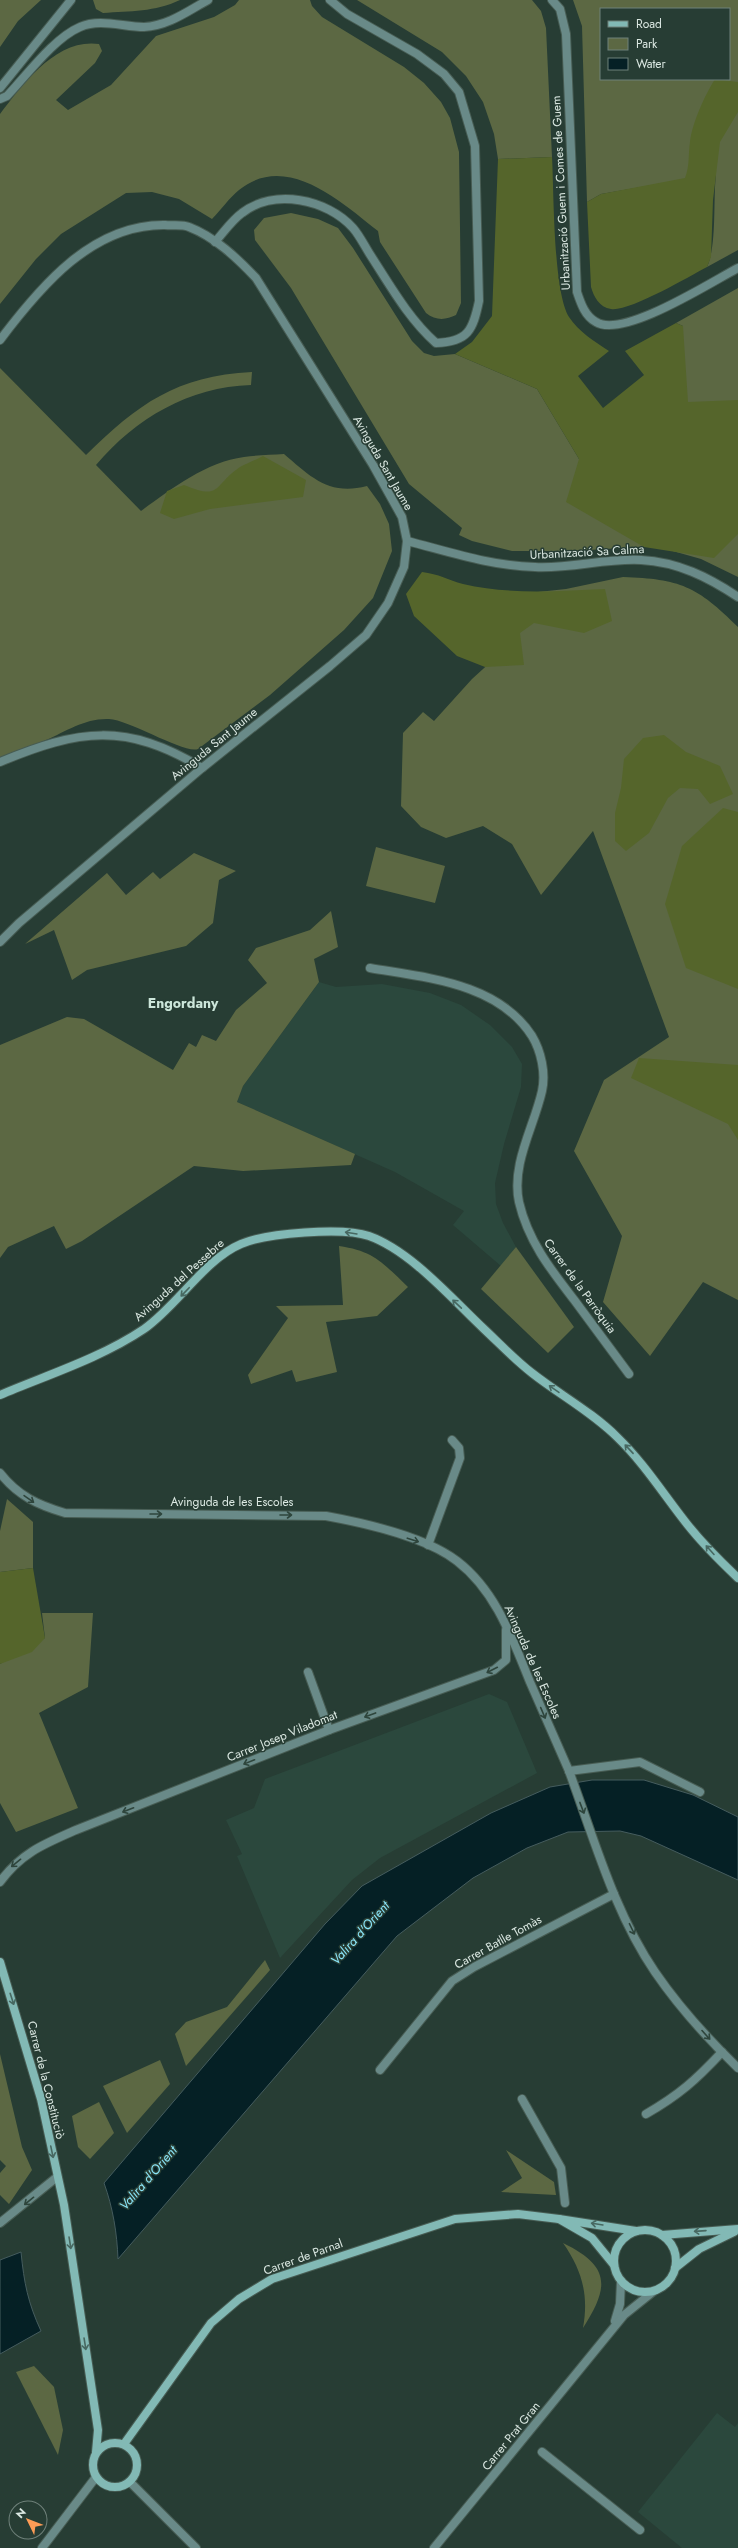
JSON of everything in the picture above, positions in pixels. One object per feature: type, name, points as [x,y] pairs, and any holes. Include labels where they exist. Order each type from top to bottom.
[{"type":"main road","name":"Avinguda del Pessebre","points":[[0,1394],[109,1349],[138,1333],[170,1308],[226,1252],[239,1244],[267,1236],[341,1232],[368,1236],[389,1246],[412,1262],[530,1371],[587,1411],[616,1436],[636,1457],[688,1526],[738,1578]]},
{"type":"main road","name":"Carrer de la Constituciò","points":[[0,1962],[41,2099],[64,2205],[98,2430],[96,2452]]},
{"type":"main road","name":"Carrer de Parnal","points":[[124,2444],[211,2323],[239,2299],[272,2279],[455,2219],[518,2214],[636,2231]]},
{"type":"main road","points":[[559,2219],[592,2238],[614,2265],[621,2281],[636,2291],[654,2291],[668,2283],[675,2268],[699,2250],[738,2230]]},
{"type":"main road","points":[[614,2265],[614,2254],[619,2244],[636,2231],[647,2230],[662,2235],[738,2230]]},
{"type":"main road","points":[[662,2235],[674,2250],[675,2268]]},
{"type":"main road","points":[[109,2443],[124,2444],[135,2454],[138,2469],[130,2482],[116,2488],[108,2487],[96,2477],[92,2465],[96,2452],[109,2443]]},
{"type":"street","points":[[0,88],[71,0]]},
{"type":"street","points":[[0,99],[7,96],[67,33],[82,26],[100,23],[144,27],[167,23],[208,0]]},
{"type":"street","points":[[215,242],[242,213],[256,205],[280,199],[299,199],[321,206],[353,228],[420,328],[436,343],[451,342],[466,336],[475,322],[479,301],[475,146],[459,92],[444,74],[417,54],[347,14],[330,0]]},
{"type":"street","name":"Urbanització Guem i Comes de Guem","points":[[552,0],[560,9],[566,34],[577,292],[582,308],[597,323],[610,326],[632,323],[738,268]]},
{"type":"street","name":"Avinguda Sant Jaume","points":[[0,340],[48,284],[82,252],[114,234],[152,225],[184,226],[215,242],[240,262],[256,278],[373,465],[402,517],[408,541],[404,567],[388,603],[366,634],[330,666],[202,768],[20,923],[0,942]]},
{"type":"street","name":"Urbanització Sa Calma","points":[[408,541],[492,563],[535,568],[640,560],[664,563],[698,572],[738,597]]},
{"type":"street","points":[[0,762],[60,740],[101,734],[138,738],[175,752],[202,768]]},
{"type":"street","name":"Carrer de la Parròquia","points":[[370,968],[428,978],[476,991],[503,1004],[517,1017],[539,1047],[543,1065],[543,1089],[517,1176],[519,1201],[526,1226],[538,1251],[629,1374]]},
{"type":"street","points":[[428,1545],[460,1458],[459,1448],[452,1440]]},
{"type":"street","name":"Avinguda de les Escoles","points":[[0,1474],[9,1484],[37,1504],[65,1512],[326,1516],[358,1522],[428,1545],[444,1553],[470,1572],[491,1597],[506,1625],[569,1771],[614,1894],[654,1971],[679,2004],[738,2068]]},
{"type":"street","name":"Carrer Josep Viladomat","points":[[0,1882],[10,1868],[34,1848],[330,1730],[494,1670],[506,1660],[506,1625]]},
{"type":"street","points":[[308,1672],[330,1730]]},
{"type":"street","points":[[569,1771],[640,1762],[700,1792]]},
{"type":"street","name":"Carrer Batlle Tomàs","points":[[380,2070],[452,1981],[474,1966],[614,1894]]},
{"type":"street","points":[[646,2114],[677,2096],[695,2081],[722,2052]]},
{"type":"street","points":[[522,2099],[561,2168],[565,2203]]},
{"type":"street","points":[[0,2223],[58,2177]]},
{"type":"street","points":[[605,2337],[618,2315],[621,2281]]},
{"type":"street","points":[[605,2337],[636,2302],[654,2291]]},
{"type":"street","name":"Carrer Prat Gran","points":[[434,2548],[605,2337]]},
{"type":"street","points":[[542,2452],[640,2530]]},
{"type":"street","points":[[42,2548],[96,2477]]},
{"type":"street","points":[[130,2482],[196,2548]]},
{"type":"shaded area","points":[[319,982],[336,987],[382,984],[430,993],[461,1005],[490,1025],[512,1047],[522,1064],[521,1087],[504,1144],[495,1183],[496,1204],[503,1223],[516,1247],[501,1266],[453,1225],[464,1211],[395,1172],[237,1102],[243,1086]]},
{"type":"shaded area","points":[[489,1694],[507,1702],[537,1773],[380,1858],[352,1880],[280,1958],[237,1856],[242,1854],[226,1820],[254,1808],[265,1779]]},
{"type":"shaded area","points":[[717,2413],[735,2427],[738,2423],[738,2548],[682,2548],[638,2512]]},
{"type":"green space","points":[[0,0],[41,0],[18,21],[0,47]]},
{"type":"green space","points":[[93,0],[180,0],[152,9],[103,13],[96,9]]},
{"type":"green space","points":[[239,0],[310,0],[312,6],[322,17],[404,67],[424,83],[441,102],[450,118],[459,152],[461,303],[456,315],[441,319],[430,316],[426,313],[380,242],[378,231],[348,207],[313,185],[295,178],[276,176],[257,179],[239,190],[212,219],[179,199],[152,192],[126,193],[61,234],[36,259],[0,304],[0,114],[9,102],[30,77],[55,56],[69,48],[83,44],[99,44],[102,51],[95,63],[56,100],[68,110],[111,85],[156,36],[214,17],[235,5]]},
{"type":"green space","points":[[357,0],[532,0],[541,11],[546,28],[552,157],[498,159],[494,134],[483,102],[466,76],[442,52]]},
{"type":"green space","points":[[573,0],[738,0],[738,250],[707,267],[712,247],[716,174],[601,194],[587,202],[582,26]]},
{"type":"green space","points":[[714,80],[738,82],[738,112],[720,142],[713,200],[711,257],[707,267],[644,300],[620,308],[607,308],[600,304],[591,287],[587,202],[601,194],[685,178],[688,169],[693,126],[707,93]]},
{"type":"green space","points":[[552,157],[555,240],[560,286],[564,304],[569,317],[577,327],[609,351],[578,376],[603,408],[644,375],[625,351],[676,323],[683,326],[688,402],[738,400],[738,534],[714,558],[644,547],[566,502],[579,459],[537,389],[455,354],[472,342],[492,316],[498,159]]},
{"type":"green space","points":[[291,213],[318,219],[338,228],[353,248],[412,341],[424,353],[434,356],[455,354],[537,389],[579,459],[683,326],[676,323],[738,288],[738,577],[701,559],[655,546],[572,551],[512,551],[472,541],[459,535],[462,528],[409,484],[291,288],[255,240],[254,230],[264,218]]},
{"type":"green space","points":[[0,368],[86,455],[123,421],[141,407],[160,396],[201,379],[252,372],[251,385],[228,387],[206,392],[165,408],[128,433],[96,465],[141,511],[203,470],[216,464],[249,456],[284,454],[312,477],[331,486],[354,488],[367,486],[380,504],[389,524],[392,551],[373,598],[344,630],[270,695],[198,749],[181,747],[118,721],[100,719],[76,726],[40,743],[0,758]]},
{"type":"green space","points":[[263,456],[306,480],[303,497],[210,509],[174,519],[160,513],[167,491],[184,485],[196,490],[211,491],[216,489],[240,467]]},
{"type":"green space","points":[[422,572],[463,584],[498,590],[570,591],[605,589],[612,621],[584,633],[534,623],[520,633],[524,665],[485,667],[457,656],[414,616],[406,594]]},
{"type":"green space","points":[[623,577],[659,580],[686,587],[711,602],[738,627],[738,1300],[703,1282],[650,1356],[603,1302],[622,1236],[574,1151],[604,1080],[669,1037],[593,831],[541,895],[512,844],[483,826],[446,838],[421,827],[401,806],[403,733],[423,712],[434,721],[472,679],[505,649],[510,595],[566,589]]},
{"type":"green space","points":[[664,735],[686,752],[720,766],[733,794],[710,804],[698,789],[680,788],[668,798],[649,833],[626,851],[615,841],[615,813],[621,788],[624,759],[643,738]]},
{"type":"green space","points":[[723,808],[738,812],[738,989],[686,968],[665,904],[682,846]]},
{"type":"green space","points":[[376,847],[445,866],[435,903],[366,886]]},
{"type":"green space","points":[[194,853],[236,871],[219,880],[213,923],[186,946],[87,970],[72,980],[54,930],[25,944],[107,873],[126,895],[153,872],[160,879]]},
{"type":"green space","points":[[331,911],[338,947],[314,959],[319,982],[243,1086],[237,1102],[355,1154],[351,1165],[243,1171],[194,1166],[82,1241],[66,1249],[54,1226],[8,1247],[0,1258],[0,1045],[67,1017],[84,1019],[173,1070],[189,1043],[196,1047],[202,1035],[216,1041],[236,1010],[267,983],[248,960],[256,948],[310,930]]},
{"type":"green space","points":[[639,1058],[738,1065],[738,1140],[728,1124],[631,1078]]},
{"type":"green space","points":[[339,1246],[361,1251],[377,1259],[408,1287],[377,1316],[326,1322],[337,1372],[296,1382],[292,1370],[251,1384],[248,1375],[288,1318],[276,1306],[343,1305]]},
{"type":"green space","points":[[516,1247],[574,1327],[548,1353],[481,1289]]},
{"type":"green space","points":[[7,1499],[33,1522],[33,1568],[0,1572],[0,1531]]},
{"type":"green space","points":[[33,1568],[45,1638],[32,1652],[0,1664],[0,1572]]},
{"type":"green space","points":[[42,1613],[93,1613],[88,1687],[39,1713],[78,1808],[16,1832],[0,1803],[0,1664],[45,1638]]},
{"type":"green space","points":[[265,1960],[270,1970],[186,2066],[175,2034],[186,2022],[227,2007]]},
{"type":"green space","points":[[0,2054],[22,2147],[32,2170],[9,2204],[0,2195],[0,2173],[6,2166],[0,2160]]},
{"type":"green space","points":[[160,2060],[170,2084],[127,2133],[103,2086]]},
{"type":"green space","points":[[99,2102],[114,2133],[90,2159],[78,2147],[72,2116]]},
{"type":"green space","points":[[506,2150],[554,2182],[556,2195],[501,2192],[522,2178]]},
{"type":"green space","points":[[563,2243],[590,2260],[597,2269],[601,2278],[601,2289],[598,2300],[583,2328],[585,2305],[582,2283],[575,2263]]},
{"type":"green space","points":[[34,2366],[54,2387],[63,2430],[58,2455],[16,2372]]},
{"type":"water","name":"Valira d'Orient","points":[[592,1780],[644,1780],[693,1795],[738,1817],[738,1880],[641,1836],[620,1831],[568,1832],[527,1848],[473,1878],[397,1936],[118,2259],[114,2221],[104,2183],[325,1924],[362,1886],[491,1813],[550,1787]]},
{"type":"water","points":[[21,2252],[27,2293],[41,2331],[0,2354],[0,2260]]},
{"type":"district","name":"Engordany","points":[[183,1003]]}]
